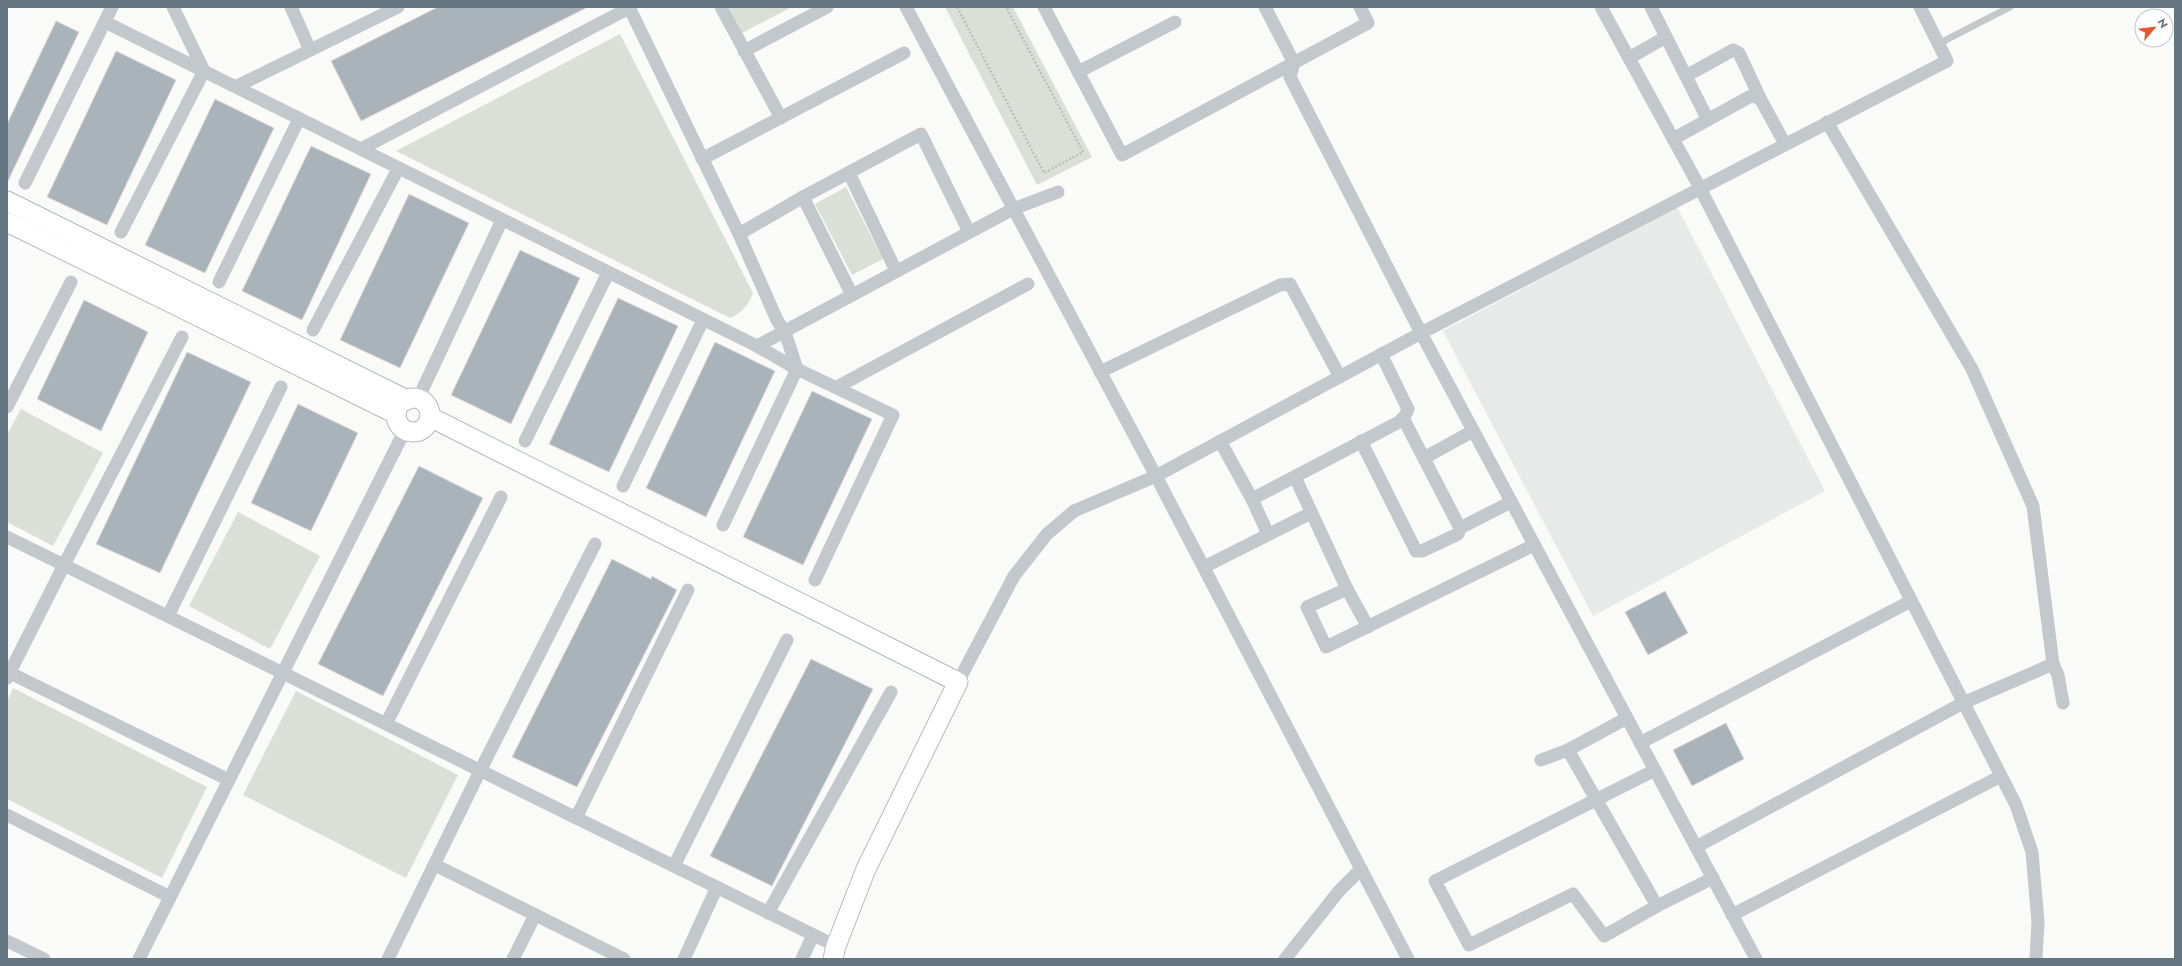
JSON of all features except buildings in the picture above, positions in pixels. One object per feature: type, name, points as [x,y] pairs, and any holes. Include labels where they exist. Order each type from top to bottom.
[{"type":"street","points":[[25,183],[112,7]]},
{"type":"street","points":[[173,7],[204,71]]},
{"type":"street","points":[[291,7],[310,50]]},
{"type":"street","points":[[237,86],[398,7]]},
{"type":"street","points":[[361,149],[629,7],[739,234],[777,320],[785,332],[797,369],[723,525]]},
{"type":"street","points":[[721,7],[781,118]]},
{"type":"street","points":[[744,51],[827,7]]},
{"type":"street","points":[[906,7],[1204,567],[1408,959]]},
{"type":"street","points":[[1044,7],[1122,155],[1368,24],[1360,7]]},
{"type":"street","points":[[1265,7],[1294,63],[1290,77],[1421,333],[1756,959]]},
{"type":"street","points":[[1600,7],[1700,188],[2016,805],[2032,852],[2038,922],[2036,959]]},
{"type":"street","points":[[1651,7],[1708,120]]},
{"type":"street","points":[[7,537],[813,935],[834,953],[866,869],[958,682],[1014,576],[1047,534],[1074,511],[1156,476],[1421,333],[1947,61],[1920,7]]},
{"type":"street","points":[[105,22],[237,86],[398,169],[757,346],[797,369],[893,415],[815,580]]},
{"type":"street","points":[[1078,72],[1175,22]]},
{"type":"street","points":[[1629,58],[1666,37]]},
{"type":"street","points":[[1686,76],[1733,50],[1739,53],[1785,144]]},
{"type":"street","points":[[702,159],[904,53]]},
{"type":"street","points":[[121,232],[204,71]]},
{"type":"street","points":[[1673,139],[1749,97],[1755,96],[1762,100]]},
{"type":"street","points":[[220,282],[299,119]]},
{"type":"street","points":[[1827,122],[1972,369],[2033,506],[2053,664],[2058,674],[2063,703]]},
{"type":"street","points":[[739,234],[921,134],[969,232]]},
{"type":"street","points":[[313,330],[398,169]]},
{"type":"street","points":[[849,173],[896,271]]},
{"type":"street","points":[[757,346],[969,232],[1014,209],[1058,192]]},
{"type":"street","points":[[804,197],[852,295]]},
{"type":"street","points":[[7,201],[406,411],[411,432],[424,428],[430,417],[429,410],[424,403],[406,411],[7,222]]},
{"type":"street","points":[[139,959],[283,673],[406,411],[502,220]]},
{"type":"street","points":[[525,441],[608,273]]},
{"type":"street","points":[[7,407],[71,282]]},
{"type":"street","points":[[837,387],[1028,284]]},
{"type":"street","points":[[1100,372],[1280,285],[1290,284],[1340,377]]},
{"type":"street","points":[[623,486],[703,320]]},
{"type":"street","points":[[182,337],[8,676],[229,780]]},
{"type":"street","points":[[1252,499],[1403,418],[1408,408],[1381,354]]},
{"type":"street","points":[[168,616],[281,387]]},
{"type":"street","points":[[430,417],[958,682]]},
{"type":"street","points":[[1403,418],[1460,528]]},
{"type":"street","points":[[1424,458],[1473,431]]},
{"type":"street","points":[[1220,441],[1252,499],[1268,534]]},
{"type":"street","points":[[1361,441],[1416,551],[1422,551],[1458,534],[1460,528],[1511,502]]},
{"type":"street","points":[[1294,477],[1347,589],[1368,627]]},
{"type":"street","points":[[386,724],[501,497]]},
{"type":"street","points":[[1204,567],[1311,513]]},
{"type":"street","points":[[388,959],[480,771],[595,544]]},
{"type":"street","points":[[1347,589],[1306,607],[1326,648],[1534,545]]},
{"type":"street","points":[[576,818],[688,590]]},
{"type":"street","points":[[1640,743],[1911,601]]},
{"type":"street","points":[[674,866],[788,640]]},
{"type":"street","points":[[1696,847],[1964,703],[2053,664]]},
{"type":"street","points":[[768,913],[891,692]]},
{"type":"street","points":[[1541,760],[1568,750],[1627,718]]},
{"type":"street","points":[[1568,750],[1657,906]]},
{"type":"street","points":[[1655,770],[1435,881],[1468,945],[1573,894],[1604,936],[1657,906],[1712,878]]},
{"type":"street","points":[[1732,916],[2001,776]]},
{"type":"street","points":[[7,815],[170,897]]},
{"type":"street","points":[[435,865],[624,959]]},
{"type":"street","points":[[1284,959],[1339,891],[1361,869]]},
{"type":"street","points":[[684,959],[717,887]]},
{"type":"street","points":[[513,959],[535,915]]},
{"type":"street","points":[[802,959],[813,935]]},
{"type":"street","points":[[7,941],[44,959]]},
{"type":"lane","points":[[1938,44],[2010,7]]},
{"type":"path","points":[[957,7],[1044,173],[1083,152],[1006,7]]},
{"type":"shaded area","points":[[729,7],[792,7],[742,33]]},
{"type":"shaded area","points":[[945,7],[1013,7],[1092,157],[1037,185]]},
{"type":"shaded area","points":[[620,34],[753,293],[744,308],[730,318],[396,151]]},
{"type":"shaded area","points":[[846,187],[883,259],[852,275],[815,204]]},
{"type":"shaded area","points":[[1677,207],[1825,491],[1593,616],[1443,331]]},
{"type":"shaded area","points":[[21,409],[103,453],[53,546],[7,522],[7,435]]},
{"type":"shaded area","points":[[238,512],[320,556],[270,649],[189,606]]},
{"type":"shaded area","points":[[13,688],[207,787],[162,878],[7,799],[7,701]]},
{"type":"shaded area","points":[[296,691],[458,775],[406,878],[243,795]]}]
